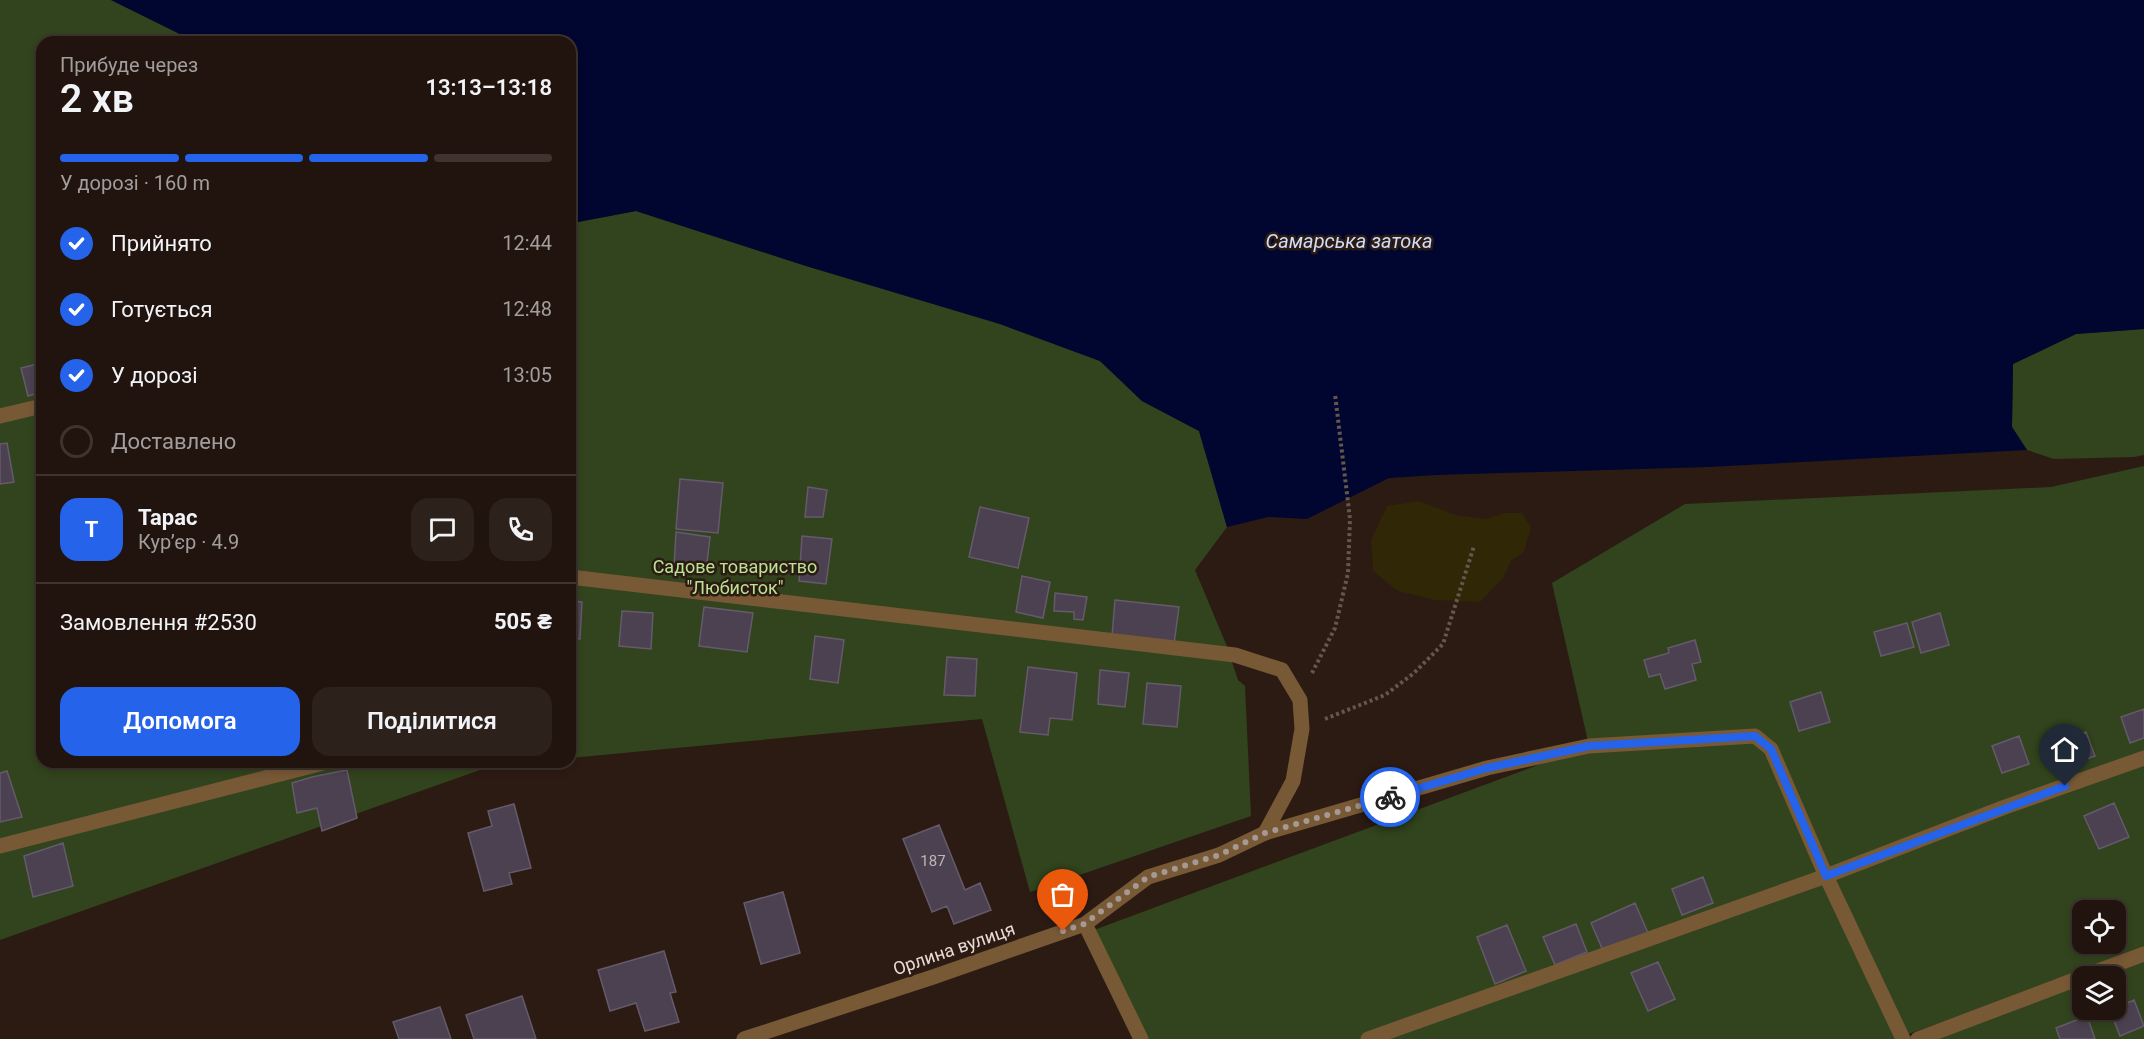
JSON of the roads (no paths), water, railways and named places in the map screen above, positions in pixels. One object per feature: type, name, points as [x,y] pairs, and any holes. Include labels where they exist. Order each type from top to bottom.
[{"type":"street","points":[[0,416],[36,407]]},
{"type":"street","points":[[576,578],[1235,655],[1282,670],[1300,700],[1302,729],[1293,781],[1265,833]]},
{"type":"street","name":"Орлина вулиця","points":[[744,1039],[933,977],[1084,924],[1148,877],[1219,855],[1265,833],[1487,768],[1589,746],[1755,736],[1771,749],[1826,876],[1903,1039]]},
{"type":"street","points":[[1368,1039],[1826,876],[2005,807],[2144,758]]},
{"type":"street","points":[[0,846],[304,768]]},
{"type":"street","points":[[1084,924],[1141,1039]]},
{"type":"street","points":[[2112,966],[2144,954]]},
{"type":"street","points":[[1918,1039],[2072,981]]},
{"type":"water","name":"Самарська затока","points":[[111,0],[2144,0],[2144,329],[2076,334],[2013,364],[2012,427],[2027,450],[1708,467],[1389,478],[1307,519],[1268,517],[1227,527],[1199,431],[1142,401],[1100,361],[1000,324],[806,266],[636,211],[576,221],[576,36],[184,36]]},
{"type":"park label","name":"Садове товариство \"Любисток\"","points":[[735,577]]}]
